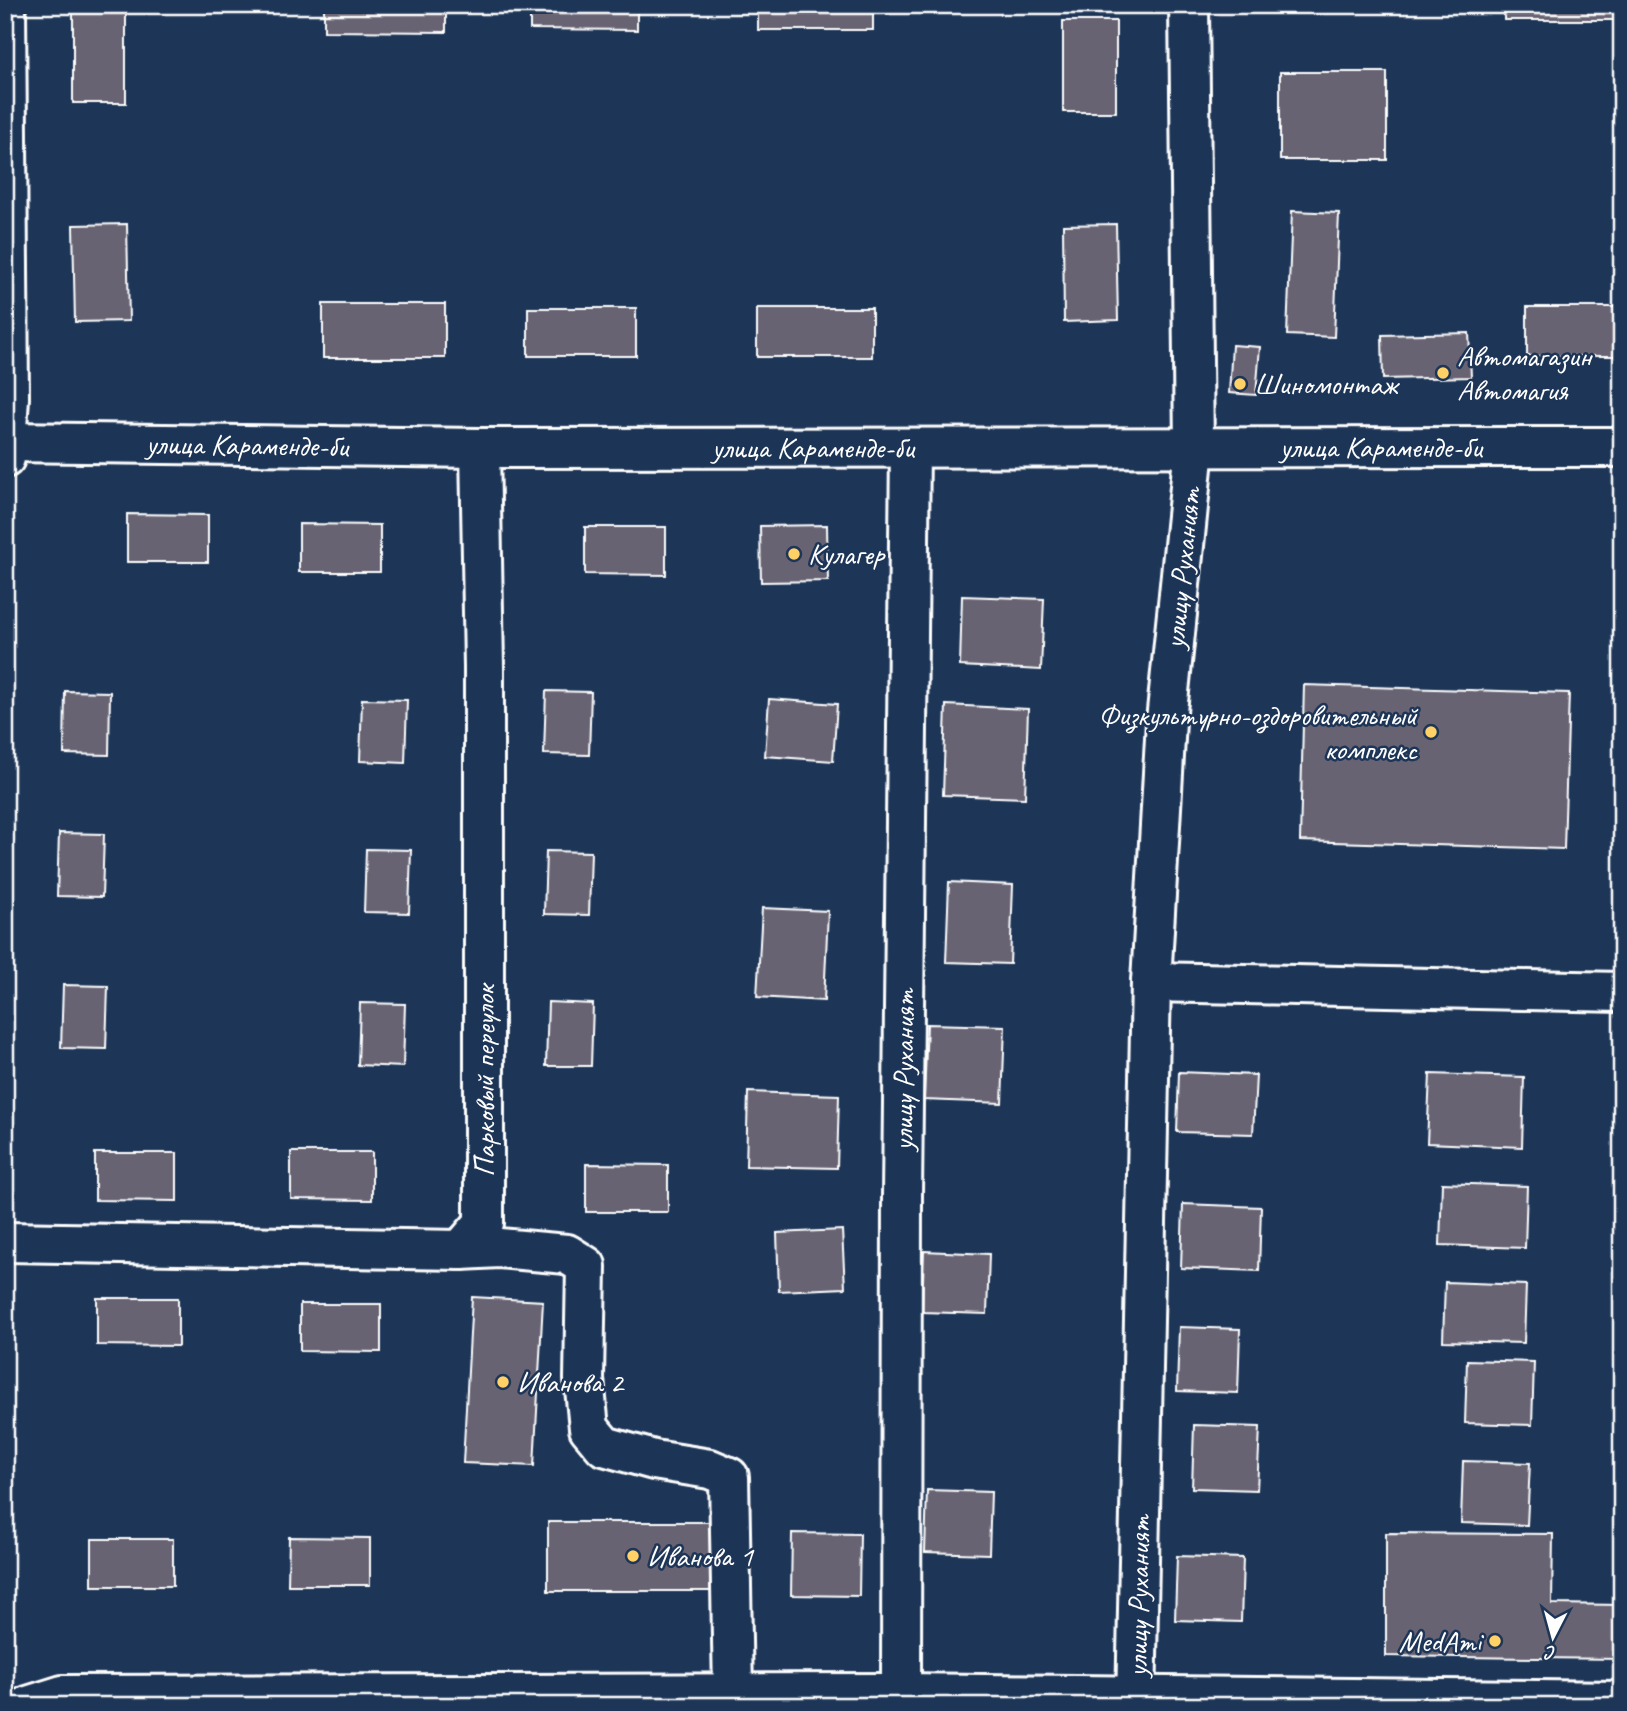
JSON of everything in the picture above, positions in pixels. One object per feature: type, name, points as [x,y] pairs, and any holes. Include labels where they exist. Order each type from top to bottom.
[{"type":"street","points":[[5,458],[9,398],[6,5]]},
{"type":"street","name":"улицу Руханият","points":[[1136,1700],[1151,982],[1166,721],[1194,448],[1189,5]]},
{"type":"street","name":"улица Караменде-би","points":[[6,442],[480,448],[1622,447]]},
{"type":"street","name":"Парковый переулок","points":[[461,1250],[484,1223],[484,695],[480,448]]},
{"type":"street","name":"улицу Руханият","points":[[901,1693],[902,1182],[910,448]]},
{"type":"street","points":[[1151,982],[1622,992]]},
{"type":"street","points":[[5,1242],[461,1250],[499,1248],[567,1254],[586,1266],[584,1379],[589,1428],[604,1446],[654,1460],[710,1469],[729,1477],[733,1693]]},
{"type":"street","points":[[28,1706],[63,1695],[901,1693],[1136,1700],[1622,1701]]},
{"type":"building","points":[[324,5],[446,5],[446,32],[324,31]]},
{"type":"building","points":[[530,5],[637,5],[637,30],[530,29]]},
{"type":"building","points":[[758,5],[873,5],[873,30],[758,30]]},
{"type":"building","points":[[1504,5],[1622,5],[1622,20],[1504,20]]},
{"type":"building","points":[[73,11],[126,12],[126,103],[73,103]]},
{"type":"building","points":[[1063,21],[1116,21],[1116,112],[1063,112]]},
{"type":"building","points":[[1280,72],[1387,72],[1387,160],[1280,160]]},
{"type":"building","points":[[1292,211],[1339,213],[1334,337],[1287,335]]},
{"type":"building","points":[[127,224],[129,321],[75,322],[73,225]]},
{"type":"building","points":[[1116,224],[1118,320],[1064,322],[1063,225]]},
{"type":"building","points":[[323,304],[445,304],[445,358],[323,358]]},
{"type":"building","points":[[1527,307],[1622,307],[1622,356],[1527,356]]},
{"type":"building","points":[[528,308],[636,308],[636,356],[528,356]]},
{"type":"building","points":[[757,308],[872,308],[872,357],[757,357]]},
{"type":"building","points":[[1469,333],[1471,377],[1383,379],[1382,335]]},
{"type":"building","points":[[1232,345],[1260,347],[1256,395],[1229,393]]},
{"type":"building","points":[[127,514],[208,515],[208,562],[127,562]]},
{"type":"building","points":[[299,524],[380,525],[380,572],[299,572]]},
{"type":"building","name":"Кулагер","points":[[827,525],[828,581],[761,582],[760,526]]},
{"type":"building","points":[[585,527],[666,527],[666,575],[585,574]]},
{"type":"building","points":[[962,596],[1044,599],[1041,670],[960,666]]},
{"type":"building","points":[[1304,685],[1569,693],[1564,849],[1300,841]]},
{"type":"building","points":[[65,691],[110,692],[109,755],[64,754]]},
{"type":"building","points":[[546,691],[591,692],[589,755],[544,754]]},
{"type":"building","points":[[362,699],[407,700],[405,763],[360,761]]},
{"type":"building","points":[[769,699],[837,704],[833,761],[765,756]]},
{"type":"building","points":[[946,705],[1028,709],[1025,798],[943,795]]},
{"type":"building","points":[[59,833],[104,834],[102,897],[57,896]]},
{"type":"building","points":[[366,849],[411,850],[409,913],[364,912]]},
{"type":"building","points":[[546,851],[591,852],[589,915],[544,914]]},
{"type":"building","points":[[949,882],[1013,885],[1010,964],[946,962]]},
{"type":"building","points":[[762,908],[828,911],[824,1001],[757,997]]},
{"type":"building","points":[[63,985],[108,986],[106,1049],[61,1048]]},
{"type":"building","points":[[548,1002],[593,1004],[591,1066],[546,1066]]},
{"type":"building","points":[[360,1003],[405,1004],[403,1067],[358,1065]]},
{"type":"building","points":[[927,1024],[1005,1026],[1002,1103],[924,1100]]},
{"type":"building","points":[[1179,1072],[1256,1075],[1253,1134],[1177,1132]]},
{"type":"building","points":[[1430,1074],[1524,1077],[1522,1147],[1427,1143]]},
{"type":"building","points":[[748,1092],[839,1095],[837,1168],[746,1166]]},
{"type":"building","points":[[291,1152],[372,1152],[372,1200],[291,1199]]},
{"type":"building","points":[[95,1153],[177,1153],[177,1201],[95,1200]]},
{"type":"building","points":[[586,1164],[668,1165],[668,1212],[586,1212]]},
{"type":"building","points":[[1442,1183],[1527,1186],[1525,1248],[1440,1245]]},
{"type":"building","points":[[1183,1204],[1261,1207],[1259,1271],[1181,1268]]},
{"type":"building","points":[[842,1230],[845,1288],[779,1291],[777,1233]]},
{"type":"building","points":[[924,1251],[989,1254],[987,1314],[922,1312]]},
{"type":"building","points":[[1445,1282],[1526,1285],[1524,1343],[1443,1341]]},
{"type":"building","name":"Иванова 2","points":[[472,1297],[543,1301],[534,1466],[463,1463]]},
{"type":"building","points":[[97,1298],[178,1298],[178,1346],[97,1345]]},
{"type":"building","points":[[300,1304],[381,1304],[381,1352],[300,1351]]},
{"type":"building","points":[[1179,1327],[1240,1329],[1238,1393],[1177,1391]]},
{"type":"building","points":[[1467,1360],[1534,1362],[1532,1425],[1465,1423]]},
{"type":"building","points":[[1194,1425],[1260,1427],[1257,1490],[1192,1488]]},
{"type":"building","points":[[1463,1461],[1530,1463],[1527,1525],[1461,1523]]},
{"type":"building","points":[[927,1490],[991,1492],[989,1554],[925,1552]]},
{"type":"building","name":"Иванова 1","points":[[548,1522],[718,1522],[718,1591],[548,1591]]},
{"type":"building","points":[[792,1533],[860,1534],[859,1596],[791,1595]]},
{"type":"building","points":[[1386,1533],[1553,1534],[1552,1604],[1622,1605],[1622,1659],[1386,1656]]},
{"type":"building","points":[[289,1537],[370,1538],[370,1585],[288,1585]]},
{"type":"building","points":[[92,1539],[173,1539],[173,1586],[92,1586]]},
{"type":"building","points":[[1177,1556],[1243,1558],[1241,1622],[1175,1620]]},
{"type":"place","name":"Автомагазин Автомагия","points":[[1443,373]]},
{"type":"place","name":"Шиномонтаж","points":[[1240,384]]},
{"type":"place","name":"Кулагер","points":[[794,554]]},
{"type":"place","name":"Физкультурно-оздоровительный комплекс","points":[[1431,732]]},
{"type":"place","name":"Иванова 2","points":[[503,1382]]},
{"type":"place","name":"Иванова 1","points":[[633,1556]]},
{"type":"place","name":"MedAmi","points":[[1495,1641]]}]
